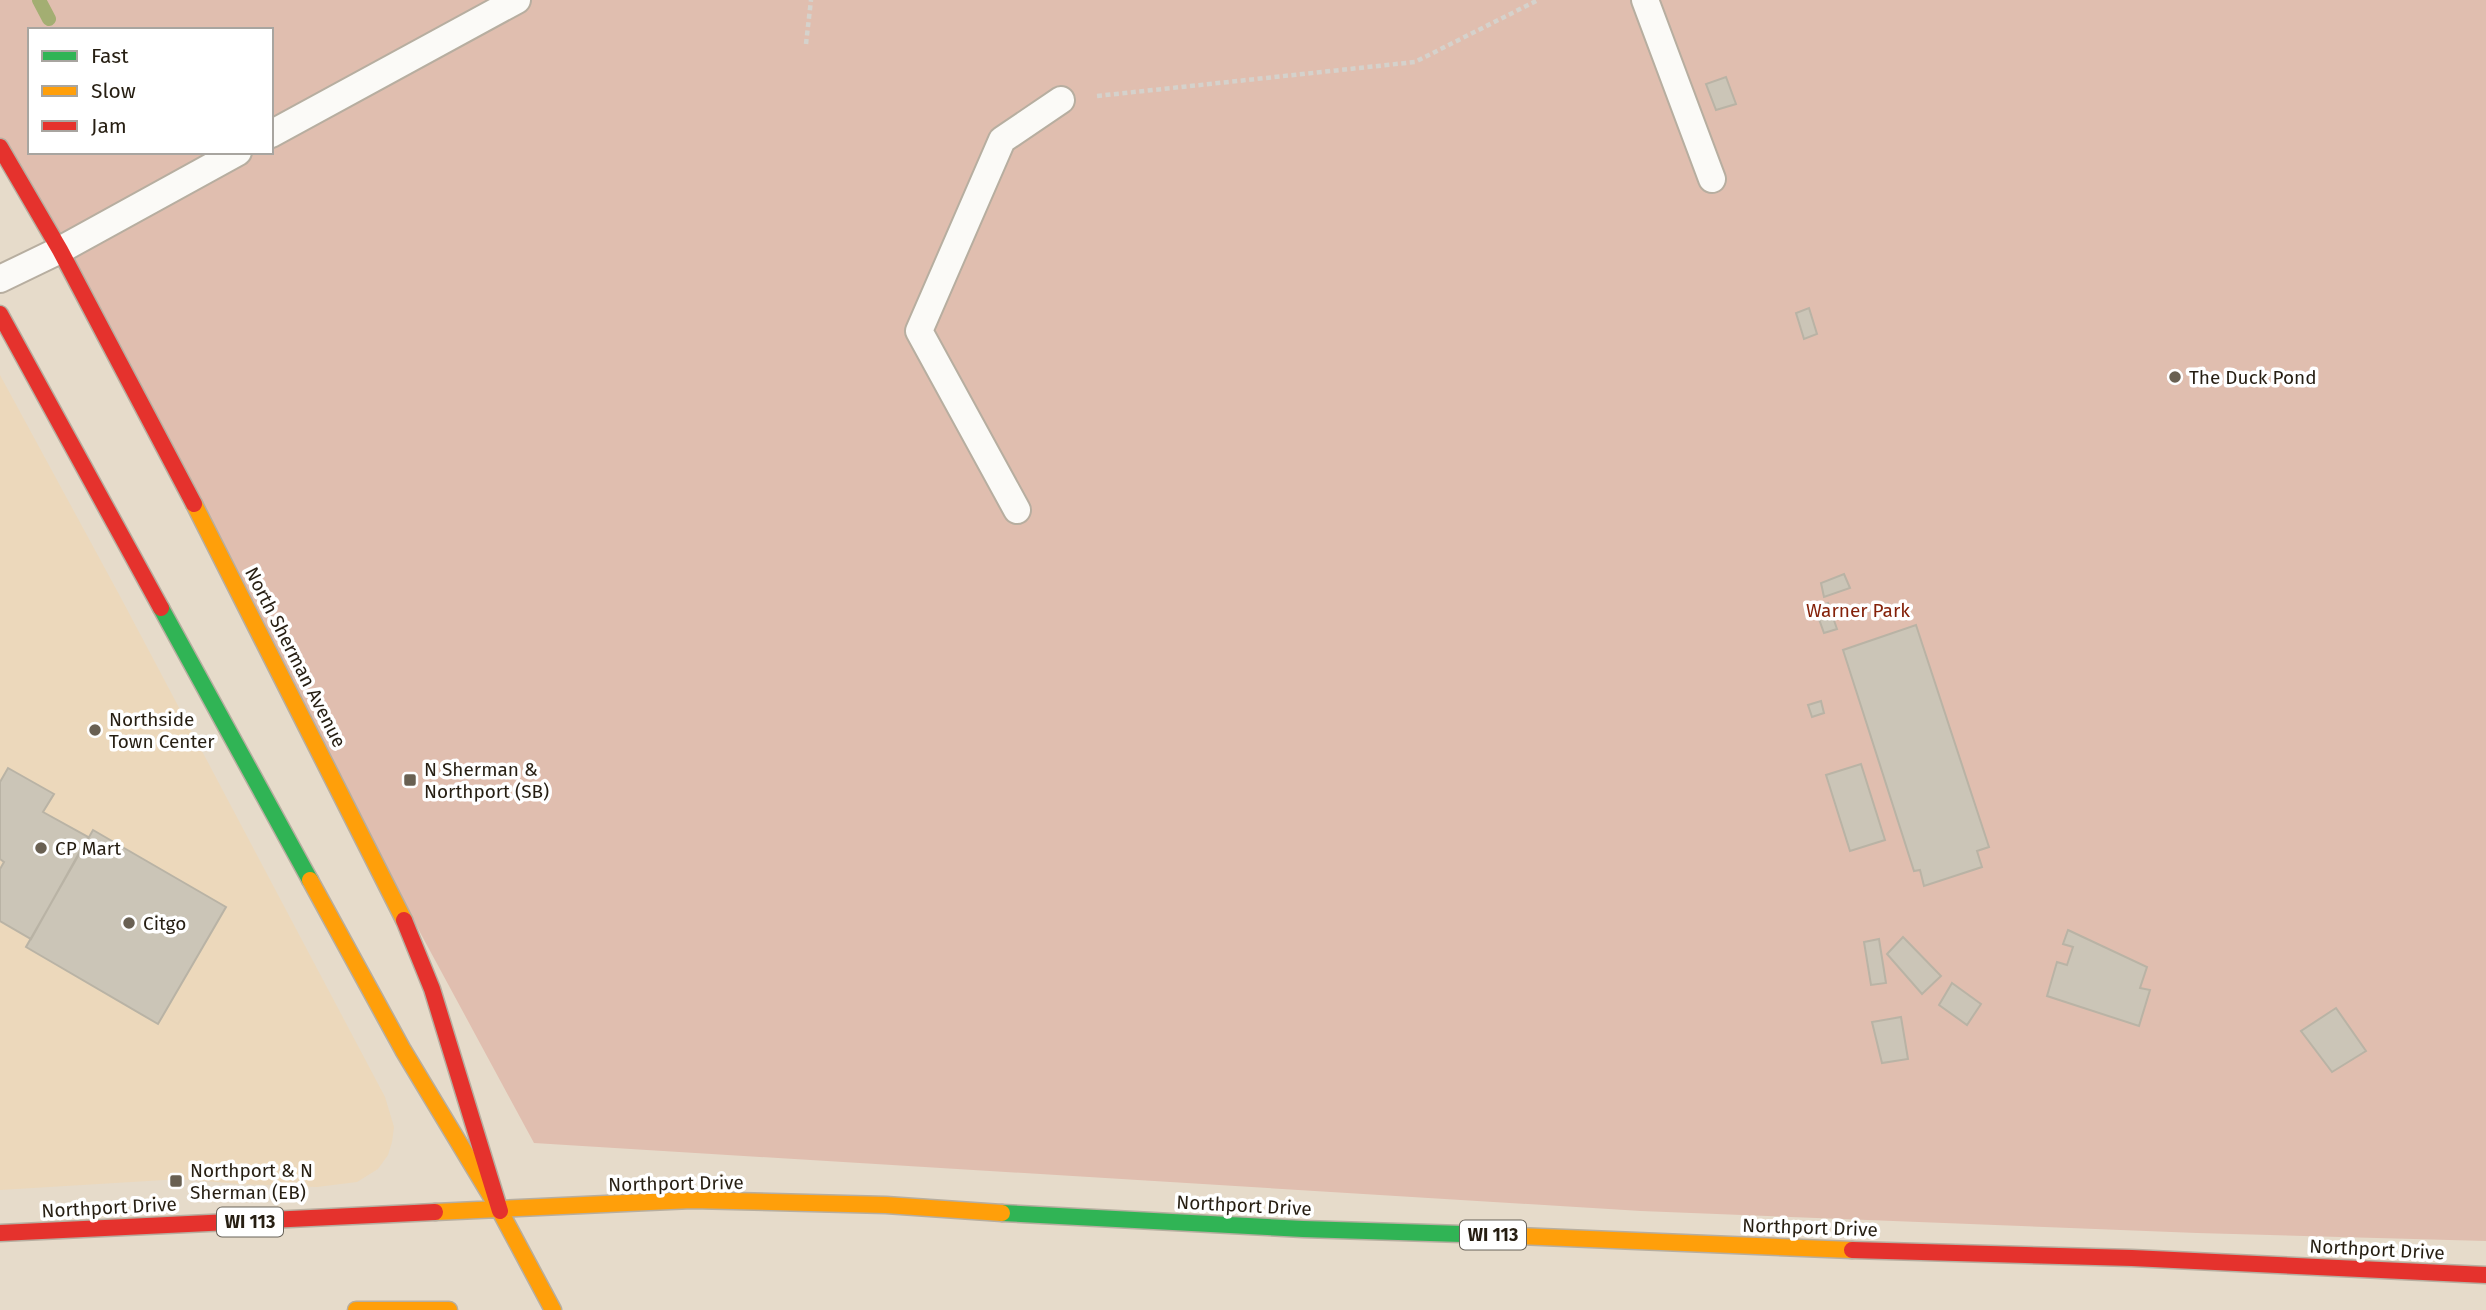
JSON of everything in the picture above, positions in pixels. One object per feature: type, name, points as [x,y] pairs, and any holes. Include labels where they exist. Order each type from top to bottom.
[{"type":"main road","name":"North Sherman Avenue","points":[[0,147],[60,250],[190,495],[397,903],[432,989],[500,1211]]},
{"type":"main road","name":"North Sherman Avenue","points":[[0,314],[390,1027],[500,1211],[554,1310]]},
{"type":"main road","name":"Northport Drive","points":[[0,1233],[692,1200],[887,1205],[1303,1229],[1558,1237],[1858,1251],[2132,1258],[2486,1275]]},
{"type":"main road","points":[[356,1310],[449,1310]]},
{"type":"lane","points":[[273,133],[517,0]]},
{"type":"lane","points":[[1646,0],[1712,179]]},
{"type":"lane","points":[[1017,510],[919,331],[1002,140],[1061,100]]},
{"type":"lane","points":[[0,279],[60,250],[234,154]]},
{"type":"path","points":[[806,44],[811,0]]},
{"type":"path","points":[[1061,100],[1415,62],[1538,0]]},
{"type":"shaded area","name":"Northside Town Center","points":[[0,375],[385,1097],[394,1127],[388,1155],[378,1169],[357,1182],[317,1187],[181,1179],[0,1190]]},
{"type":"green space","name":"Warner Park","points":[[0,0],[2486,0],[2486,1241],[2197,1233],[1641,1211],[534,1143],[0,156]]},
{"type":"building","points":[[1726,77],[1736,104],[1716,110],[1706,84]]},
{"type":"building","points":[[1809,308],[1817,334],[1804,339],[1796,313]]},
{"type":"building","points":[[1844,574],[1850,588],[1824,597],[1821,583]]},
{"type":"building","points":[[1828,603],[1837,629],[1824,633],[1815,608]]},
{"type":"building","points":[[1916,625],[1989,847],[1977,851],[1982,867],[1924,886],[1920,870],[1914,871],[1843,650]]},
{"type":"building","points":[[1821,701],[1824,713],[1812,717],[1808,705]]},
{"type":"building","points":[[1861,764],[1885,840],[1850,851],[1826,775]]},
{"type":"building","name":"CP Mart","points":[[8,768],[54,794],[43,812],[88,837],[31,939],[0,921],[0,869],[4,862],[0,859],[0,782]]},
{"type":"building","name":"Citgo","points":[[93,830],[226,907],[158,1024],[26,947]]},
{"type":"building","points":[[2068,930],[2147,967],[2140,988],[2150,990],[2139,1026],[2047,996],[2057,962],[2067,965],[2073,947],[2063,944]]},
{"type":"building","points":[[1903,937],[1941,976],[1922,994],[1887,954]]},
{"type":"building","points":[[1879,939],[1886,983],[1871,985],[1864,942]]},
{"type":"building","points":[[1952,983],[1981,1004],[1967,1025],[1939,1005]]},
{"type":"building","points":[[2336,1008],[2366,1051],[2332,1072],[2301,1031]]},
{"type":"building","points":[[1901,1017],[1908,1059],[1882,1063],[1872,1022]]},
{"type":"waterway","points":[[39,0],[49,19]]},
{"type":"traffic: fast","points":[[161,608],[310,880]]},
{"type":"traffic: fast","points":[[1002,1213],[1303,1229],[1494,1235]]},
{"type":"traffic: slow","points":[[194,504],[404,920]]},
{"type":"traffic: slow","points":[[310,880],[403,1050],[500,1211],[553,1310]]},
{"type":"traffic: slow","points":[[435,1212],[692,1200],[886,1205],[1002,1213]]},
{"type":"traffic: slow","points":[[1494,1235],[1852,1250]]},
{"type":"traffic: slow","points":[[356,1310],[449,1310]]},
{"type":"traffic: jam","points":[[0,147],[60,250],[194,504]]},
{"type":"traffic: jam","points":[[0,314],[161,608]]},
{"type":"traffic: jam","points":[[404,920],[432,989],[500,1211]]},
{"type":"traffic: jam","points":[[0,1233],[435,1212]]},
{"type":"traffic: jam","points":[[1852,1250],[2132,1258],[2486,1275]]},
{"type":"place","name":"The Duck Pond","points":[[2175,377]]},
{"type":"place","name":"Northside Town Center","points":[[95,730]]},
{"type":"place","name":"N Sherman & Northport (SB)","points":[[410,780]]},
{"type":"place","name":"CP Mart","points":[[41,848]]},
{"type":"place","name":"Citgo","points":[[129,923]]},
{"type":"place","name":"Northport & N Sherman (EB)","points":[[176,1181]]}]
